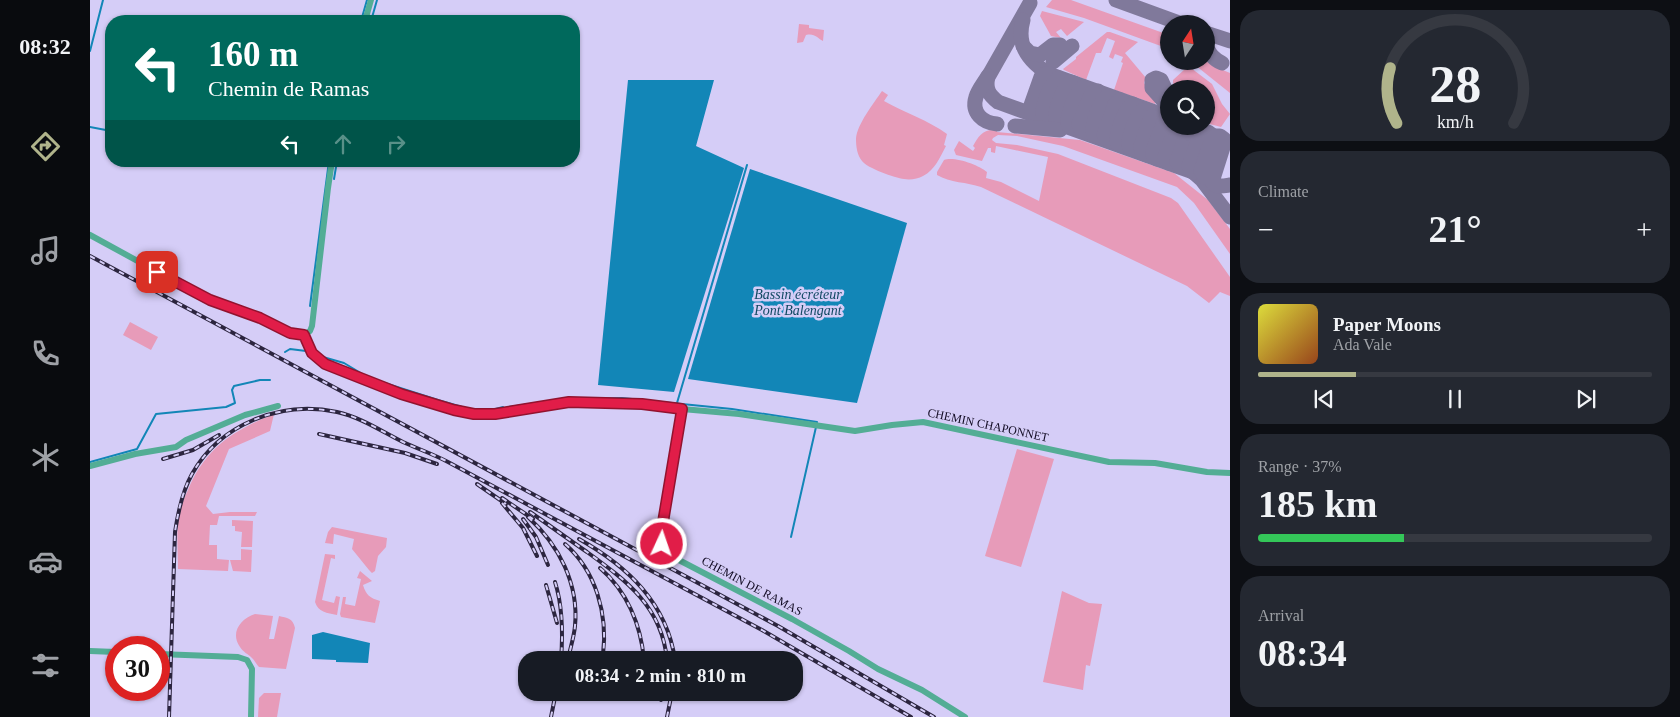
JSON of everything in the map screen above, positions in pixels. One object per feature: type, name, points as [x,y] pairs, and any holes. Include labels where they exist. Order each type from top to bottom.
[{"type":"street","points":[[366,15],[371,0]]},
{"type":"street","points":[[90,235],[210,300],[260,318],[290,333],[304,335],[310,331],[312,326],[331,167]]},
{"type":"street","points":[[304,335],[312,353],[325,364],[401,394],[474,414],[495,414],[569,402],[642,404],[682,409]]},
{"type":"street","points":[[90,466],[135,454],[176,447],[186,440],[245,415],[278,406]]},
{"type":"street","name":"CHEMIN CHAPONNET","points":[[682,409],[739,414],[855,431],[892,424],[923,422],[1110,462],[1155,462],[1207,472],[1230,473]]},
{"type":"street","name":"CHEMIN DE RAMAS","points":[[682,409],[661,534],[665,551],[841,646],[878,669],[922,690],[965,717]]},
{"type":"street","points":[[90,650],[105,651]]},
{"type":"street","points":[[170,654],[238,657],[247,660],[252,670],[251,717]]},
{"type":"shaded area","points":[[1052,0],[1071,0],[1160,32],[1160,46],[1084,18],[1046,7]]},
{"type":"shaded area","points":[[1042,11],[1084,22],[1067,36],[1061,29],[1056,32],[1061,38],[1051,36],[1040,16]]},
{"type":"shaded area","points":[[799,24],[809,25],[809,28],[824,30],[823,41],[814,35],[806,35],[803,42],[797,43]]},
{"type":"shaded area","points":[[1107,32],[1138,42],[1125,53],[1146,78],[1144,83],[1157,99],[1155,104],[1114,90],[1123,63],[1121,62],[1123,57],[1115,54],[1113,59],[1109,57],[1115,41],[1107,38],[1101,53],[1096,53],[1086,80],[1063,69]]},
{"type":"shaded area","points":[[1215,67],[1230,73],[1230,93],[1215,80],[1201,70],[1215,70]]},
{"type":"shaded area","points":[[1184,70],[1194,70],[1207,80],[1173,80]]},
{"type":"shaded area","points":[[1215,90],[1230,114],[1221,127],[1215,125]]},
{"type":"shaded area","points":[[882,91],[888,95],[884,101],[947,134],[944,145],[946,146],[939,159],[931,170],[921,177],[906,179],[888,175],[865,164],[859,156],[856,139],[859,127]]},
{"type":"shaded area","points":[[997,130],[997,132],[1080,140],[1174,173],[1208,200],[1230,229],[1230,254],[1194,203],[1177,187],[1063,146],[1017,136],[998,135],[992,140],[996,143],[1017,145],[1058,154],[1171,198],[1178,203],[1230,277],[1230,296],[1220,292],[1209,303],[1187,286],[981,187],[947,180],[937,175],[944,160],[960,160],[983,169],[987,172],[986,178],[1001,182],[1039,201],[1048,157],[996,146],[995,153],[991,152],[991,148],[988,148],[982,161],[956,155],[954,150],[959,141],[973,151],[975,148],[973,146],[981,135],[986,131]]},
{"type":"shaded area","points":[[130,322],[158,337],[151,350],[123,335]]},
{"type":"shaded area","points":[[274,414],[270,431],[229,449],[206,506],[213,514],[257,512],[255,516],[219,516],[217,525],[210,525],[209,545],[217,545],[217,559],[229,560],[228,571],[178,569],[177,535],[179,515],[195,475],[222,442],[246,427]]},
{"type":"shaded area","points":[[1017,449],[1054,459],[1021,567],[985,556]]},
{"type":"shaded area","points":[[232,520],[253,521],[252,547],[241,547],[242,532],[235,531],[235,526],[232,526]]},
{"type":"shaded area","points":[[332,527],[387,538],[386,547],[378,556],[375,571],[372,573],[352,549],[354,539],[334,534],[333,544],[325,543],[328,532]]},
{"type":"shaded area","points":[[241,549],[252,550],[251,572],[233,571],[230,560],[241,560]]},
{"type":"shaded area","points":[[325,554],[335,555],[335,559],[331,558],[322,600],[334,603],[336,596],[340,597],[337,615],[326,613],[315,602]]},
{"type":"shaded area","points":[[360,571],[372,581],[363,585],[367,594],[380,601],[375,623],[341,617],[340,614],[343,597],[346,597],[345,604],[355,606],[361,579],[357,578]]},
{"type":"shaded area","points":[[1062,591],[1089,603],[1102,604],[1090,666],[1086,665],[1083,690],[1043,682]]},
{"type":"shaded area","points":[[255,614],[273,616],[269,639],[274,639],[279,616],[293,622],[295,628],[286,669],[259,667],[237,642],[236,632],[238,627],[245,619]]},
{"type":"shaded area","points":[[264,693],[281,693],[277,717],[258,717],[259,698]]},
{"type":"water","points":[[628,80],[714,80],[696,146],[744,168],[674,392],[598,385]]},
{"type":"water","name":"Bassin écréteur Pont Balengant","points":[[750,169],[907,223],[857,403],[688,379]]},
{"type":"water","points":[[323,632],[370,643],[368,663],[312,659],[312,635]]},
{"type":"waterway","points":[[90,51],[103,0]]},
{"type":"waterway","points":[[363,15],[367,0]]},
{"type":"waterway","points":[[373,15],[377,0]]},
{"type":"waterway","points":[[90,127],[105,130]]},
{"type":"waterway","points":[[677,403],[747,165]]},
{"type":"waterway","points":[[310,306],[328,167]]},
{"type":"waterway","points":[[334,179],[336,167]]},
{"type":"waterway","points":[[285,352],[290,349],[306,351]]},
{"type":"waterway","points":[[317,353],[323,357],[344,363],[369,378],[438,400],[476,411],[488,411],[503,407]]},
{"type":"waterway","points":[[90,462],[137,449],[156,414],[226,407],[235,403],[232,390],[234,386],[260,380],[270,380]]},
{"type":"waterway","points":[[509,407],[563,399],[622,398],[732,409],[817,422]]},
{"type":"waterway","points":[[791,537],[816,427]]},
{"type":"taxiway","points":[[1116,0],[1160,16]]},
{"type":"taxiway","points":[[1030,3],[988,77],[987,88],[992,97],[998,102],[1193,172],[1202,180],[1230,217]]},
{"type":"taxiway","points":[[1023,20],[1021,29],[1023,45],[1035,64],[1049,74],[1160,114]]},
{"type":"taxiway","points":[[1215,36],[1230,41]]},
{"type":"taxiway","points":[[1023,46],[1030,53],[1040,55],[1053,45],[1060,45],[1063,50],[1062,53],[1053,62],[1072,46]]},
{"type":"taxiway","points":[[1215,59],[1222,63]]},
{"type":"taxiway","points":[[1040,114],[1034,114],[1030,108],[1041,77],[1049,74],[1053,80]]},
{"type":"taxiway","points":[[988,76],[977,94],[975,108],[979,116],[987,122],[997,124]]},
{"type":"taxiway","points":[[1052,118],[1044,117],[1043,113],[1047,96],[1056,80],[1059,78],[1065,82]]},
{"type":"taxiway","points":[[1160,97],[1152,88],[1152,80],[1156,78],[1161,80]]},
{"type":"taxiway","points":[[1062,123],[1056,121],[1055,117],[1060,100],[1068,84],[1071,82],[1076,84]]},
{"type":"taxiway","points":[[1077,127],[1069,126],[1068,122],[1072,105],[1081,89],[1084,87],[1090,91]]},
{"type":"taxiway","points":[[1089,131],[1081,130],[1079,124],[1092,93],[1098,91],[1102,95]]},
{"type":"taxiway","points":[[1099,137],[1094,135],[1093,131],[1096,114],[1105,98],[1108,96],[1113,98]]},
{"type":"taxiway","points":[[1112,141],[1106,139],[1104,135],[1115,104],[1120,100],[1126,104]]},
{"type":"taxiway","points":[[1126,145],[1118,144],[1117,140],[1121,123],[1133,104],[1139,109]]},
{"type":"taxiway","points":[[1136,150],[1130,148],[1129,144],[1133,127],[1142,111],[1145,109],[1150,111]]},
{"type":"taxiway","points":[[1150,153],[1147,155],[1142,153],[1141,146],[1151,117],[1157,114],[1160,116]]},
{"type":"taxiway","points":[[1015,126],[1060,130]]},
{"type":"taxiway","points":[[1160,132],[1153,155],[1160,159]]},
{"type":"taxiway","points":[[1199,171],[1193,172],[1189,166],[1200,135],[1203,132],[1208,132],[1212,135],[1212,139]]},
{"type":"taxiway","points":[[1173,135],[1165,157],[1169,163],[1174,163]]},
{"type":"taxiway","points":[[1186,135],[1177,162],[1181,167],[1187,167]]},
{"type":"taxiway","points":[[1214,173],[1210,177],[1205,177],[1201,171],[1212,139],[1220,136],[1224,139],[1224,144],[1212,182],[1218,186],[1230,185]]},
{"type":"railway","points":[[90,256],[778,626],[934,717]]},
{"type":"railway","points":[[169,717],[175,532],[181,502],[192,474],[204,456],[235,429],[274,413],[316,409],[354,417],[403,442],[437,456],[762,630],[911,717]]},
{"type":"railway","points":[[319,434],[405,453],[437,464]]},
{"type":"railway","points":[[163,459],[193,450],[219,435]]},
{"type":"railway","points":[[477,484],[506,504]]},
{"type":"railway","points":[[502,498],[533,519]]},
{"type":"railway","points":[[502,503],[523,528],[537,556]]},
{"type":"railway","points":[[530,512],[602,563],[629,585],[650,610],[658,625],[666,651]]},
{"type":"railway","points":[[528,517],[558,553],[570,580],[575,610],[575,626],[570,651]]},
{"type":"railway","points":[[523,519],[536,537],[548,565]]},
{"type":"railway","points":[[579,539],[613,561],[642,588],[654,604],[663,621],[673,651]]},
{"type":"railway","points":[[565,544],[585,567],[598,594],[604,624],[603,651]]},
{"type":"railway","points":[[600,568],[610,577],[625,598],[640,634],[643,651]]},
{"type":"railway","points":[[555,582],[560,601],[562,621],[561,651]]},
{"type":"railway","points":[[546,585],[557,623]]},
{"type":"railway","points":[[551,717],[554,701]]},
{"type":"railway","points":[[667,717],[670,701]]},
{"type":"route","points":[[157,272],[210,300],[260,318],[297,336],[304,335],[314,356],[325,364],[401,394],[454,410],[474,414],[495,414],[569,402],[642,404],[682,409],[661,534],[662,544]]}]
